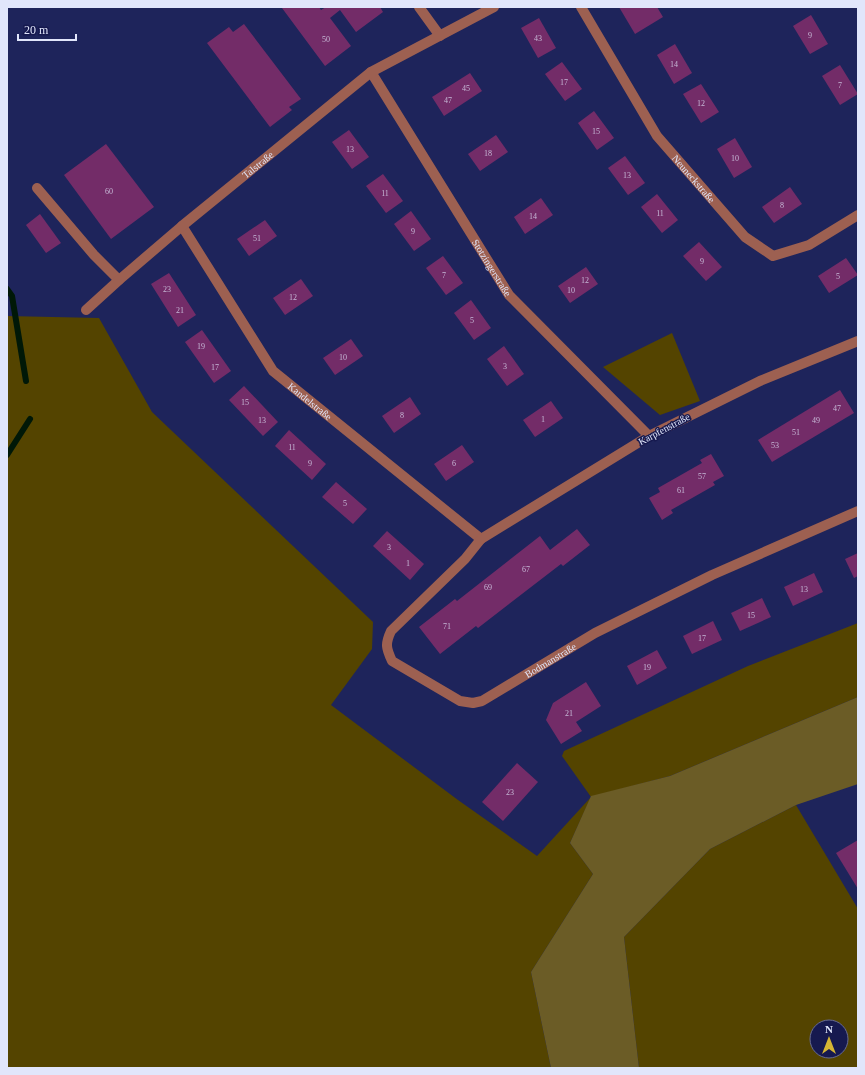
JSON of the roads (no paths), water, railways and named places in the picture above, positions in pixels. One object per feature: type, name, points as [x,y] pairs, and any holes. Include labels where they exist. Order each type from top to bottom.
[{"type":"street","points":[[419,7],[440,36]]},
{"type":"street","name":"Talstraße","points":[[86,310],[182,226],[371,72],[494,7]]},
{"type":"street","name":"Neuneckstraße","points":[[581,7],[657,136],[745,237],[773,256],[810,245],[858,216]]},
{"type":"street","name":"Stotzingerstraße","points":[[371,72],[509,295],[649,436]]},
{"type":"street","points":[[37,188],[94,254],[119,280]]},
{"type":"street","name":"Kandelstraße","points":[[182,226],[273,371],[482,539]]},
{"type":"street","name":"Karpfenstraße","points":[[482,539],[649,436],[760,381],[858,341]]},
{"type":"street","name":"Bodmanstraße","points":[[482,539],[465,559],[391,631],[387,641],[388,652],[392,661],[460,701],[473,703],[482,701],[595,633],[712,575],[858,511]]},
{"type":"waterway","points":[[7,289],[12,296],[26,381]]},
{"type":"waterway","points":[[7,455],[30,419]]}]
